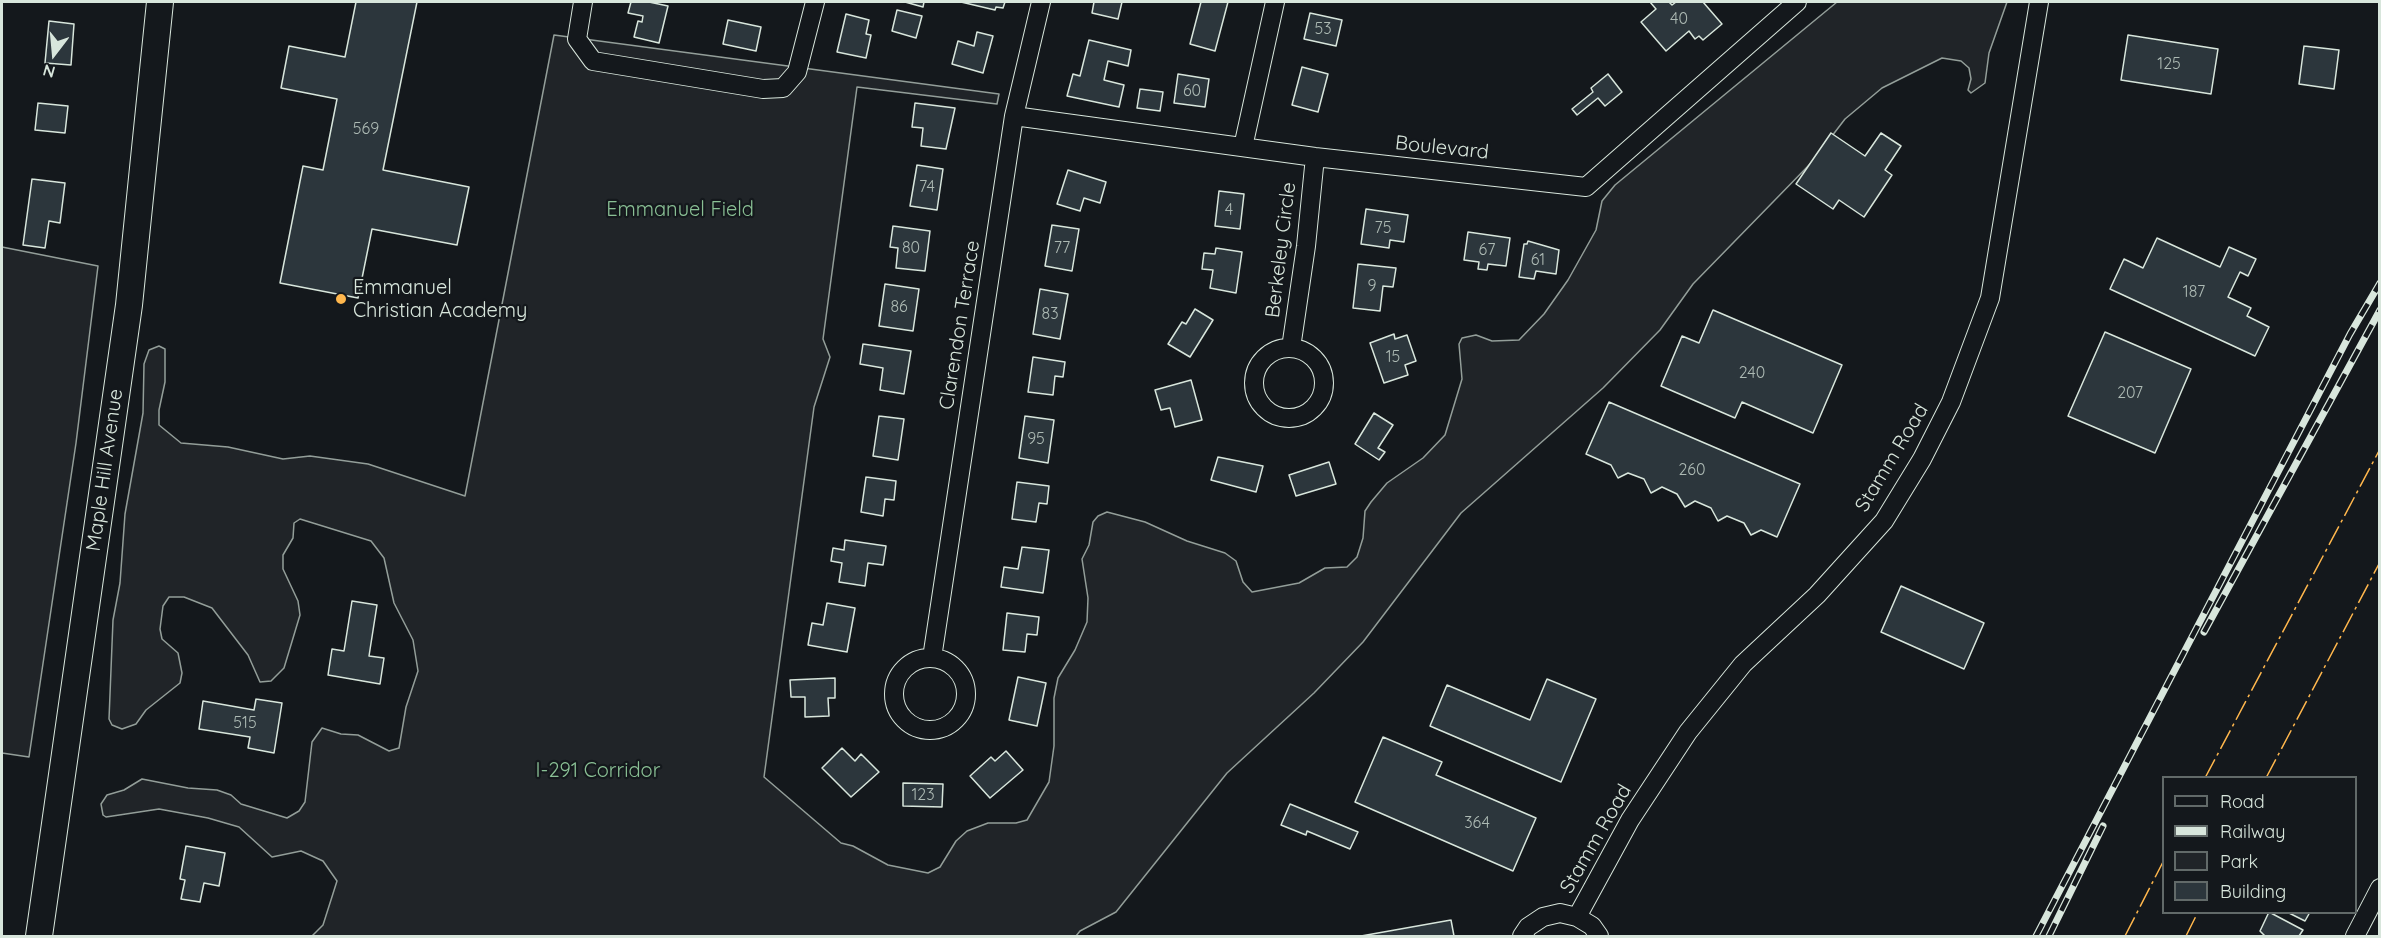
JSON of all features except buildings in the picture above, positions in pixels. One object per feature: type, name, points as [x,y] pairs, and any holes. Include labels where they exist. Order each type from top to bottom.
[{"type":"main road","name":"Maple Hill Avenue","points":[[39,936],[129,305],[160,2]]},
{"type":"street","points":[[583,2],[577,39],[593,61],[743,87],[783,87],[797,72],[815,2]]},
{"type":"street","name":"Clarendon Terrace","points":[[932,658],[1014,116],[1041,2]]},
{"type":"street","points":[[1243,147],[1275,2]]},
{"type":"street","name":"Boulevard","points":[[1014,116],[1315,157],[1586,186],[1797,2]]},
{"type":"street","name":"Stamm Road","points":[[1577,916],[1630,820],[1688,732],[1743,664],[1817,595],[1884,521],[1922,459],[1956,393],[1990,298],[2039,2]]},
{"type":"street","name":"Berkeley Circle","points":[[1291,348],[1306,246],[1315,157]]},
{"type":"street","points":[[932,658],[944,660],[954,667],[966,687],[966,699],[959,716],[945,727],[933,730],[910,724],[902,716],[894,694],[901,672],[910,664],[932,658]]},
{"type":"street","points":[[2355,936],[2379,888]]},
{"type":"street","name":"Stamm Road","points":[[1522,936],[1528,927],[1543,917],[1560,913],[1577,916],[1592,926],[1599,936]]},
{"type":"green space","points":[[1837,2],[2007,2],[1989,53],[1985,83],[1971,93],[1968,90],[1971,79],[1969,68],[1961,61],[1942,58],[1882,88],[1845,119],[1812,162],[1693,284],[1660,330],[1603,388],[1461,513],[1363,642],[1314,693],[1227,773],[1116,912],[1080,931],[1076,936],[312,936],[323,925],[337,881],[323,861],[301,851],[272,857],[239,827],[208,818],[159,809],[106,817],[103,815],[101,804],[107,795],[124,790],[142,779],[188,788],[217,790],[231,795],[241,804],[287,818],[299,811],[305,802],[312,742],[322,728],[341,734],[358,735],[389,751],[399,748],[406,707],[418,671],[413,640],[394,603],[384,558],[371,541],[300,519],[294,523],[293,538],[283,555],[283,569],[298,601],[300,615],[284,668],[271,681],[260,682],[248,655],[212,608],[184,597],[169,597],[163,606],[160,629],[162,639],[178,653],[182,673],[180,683],[146,710],[136,724],[122,729],[112,725],[109,719],[113,620],[120,583],[125,514],[143,413],[144,364],[149,350],[159,346],[165,349],[165,382],[159,410],[159,425],[181,443],[228,447],[283,459],[310,456],[368,464],[465,496],[554,35],[999,94],[997,104],[857,87],[823,339],[830,357],[814,407],[764,777],[841,843],[853,846],[888,865],[928,873],[940,867],[956,841],[967,831],[988,823],[1016,823],[1027,820],[1049,782],[1054,746],[1054,698],[1058,678],[1075,650],[1087,622],[1088,598],[1082,559],[1089,545],[1093,522],[1098,516],[1107,512],[1145,522],[1187,541],[1225,553],[1236,561],[1243,582],[1252,592],[1299,583],[1325,568],[1347,567],[1357,557],[1363,538],[1365,511],[1371,502],[1387,483],[1423,458],[1445,435],[1462,379],[1459,344],[1462,338],[1476,335],[1492,341],[1519,340],[1544,314],[1568,280],[1596,230],[1602,201],[1615,185]]},
{"type":"green space","points":[[2,247],[98,266],[76,443],[29,757],[2,753]]},
{"type":"railway","points":[[2036,936],[2350,334],[2380,283]]},
{"type":"railway","points":[[2204,632],[2380,310]]},
{"type":"railway","points":[[2049,936],[2103,826]]},
{"type":"power","points":[[2206,776],[2380,449]]},
{"type":"power","points":[[2267,776],[2380,562]]},
{"type":"power","points":[[2125,936],[2162,864]]},
{"type":"power","points":[[2186,936],[2197,914]]},
{"type":"place","name":"Emmanuel Christian Academy","points":[[341,299]]},
{"type":"park label","name":"Emmanuel Field","points":[[680,210]]},
{"type":"park label","name":"I-291 Corridor","points":[[598,771]]}]
